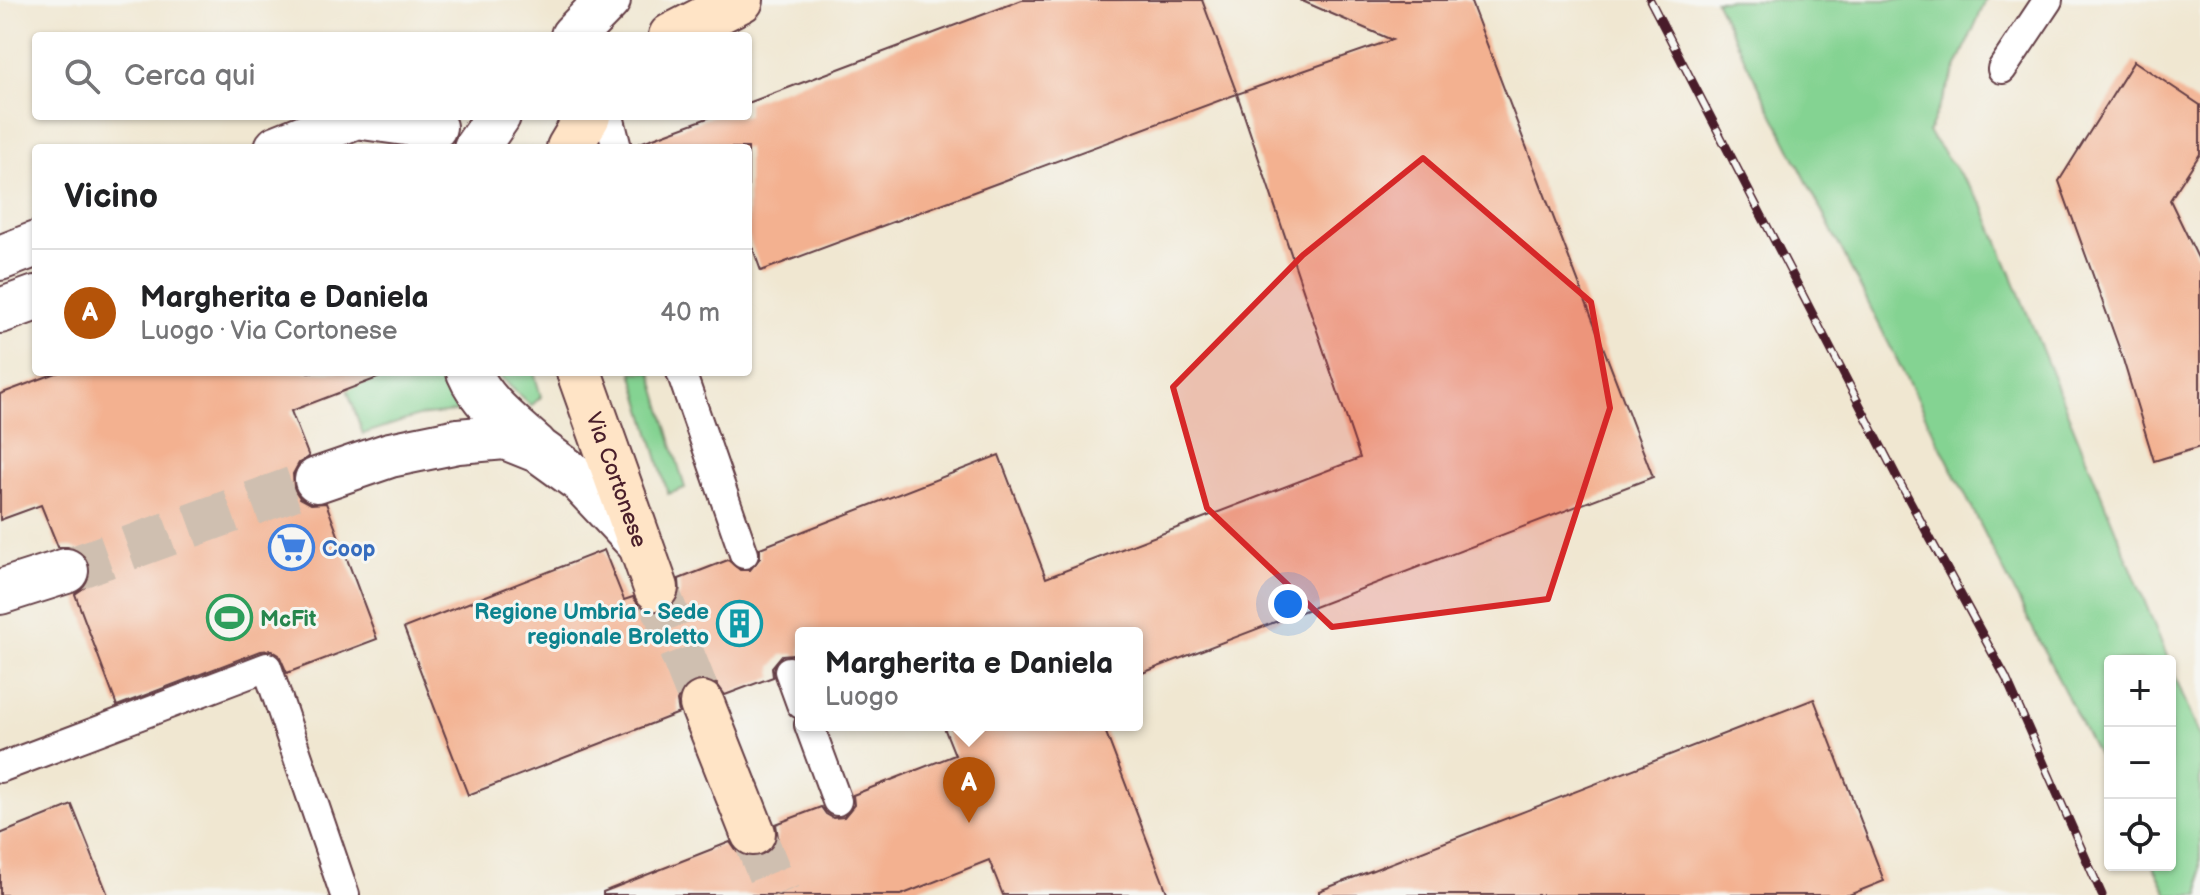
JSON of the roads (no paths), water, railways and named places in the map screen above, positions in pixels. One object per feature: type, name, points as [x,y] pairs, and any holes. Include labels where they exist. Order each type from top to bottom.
[{"type":"main road","points":[[679,32],[741,0]]},
{"type":"main road","points":[[571,144],[586,120]]},
{"type":"main road","name":"Via Cortonese","points":[[580,376],[656,588]]},
{"type":"main road","points":[[702,704],[753,833]]},
{"type":"street","points":[[577,32],[608,0]]},
{"type":"street","points":[[287,144],[346,120]]},
{"type":"street","points":[[378,120],[434,130]]},
{"type":"street","points":[[479,144],[495,120]]},
{"type":"street","points":[[0,258],[32,246]]},
{"type":"street","points":[[0,311],[32,299]]},
{"type":"street","points":[[471,376],[496,411],[540,451],[580,480],[638,542]]},
{"type":"street","points":[[317,480],[390,455],[458,441],[505,437],[540,451]]},
{"type":"street","points":[[0,592],[66,571]]},
{"type":"lane","points":[[2002,69],[2048,0]]},
{"type":"lane","points":[[610,120],[616,144]]},
{"type":"lane","points":[[682,376],[744,554]]},
{"type":"lane","points":[[0,768],[267,667],[345,895]]},
{"type":"lane","points":[[789,671],[795,688]]},
{"type":"lane","points":[[811,731],[837,801]]},
{"type":"tunnel","points":[[66,571],[317,480]]},
{"type":"tunnel","points":[[656,588],[702,704]]},
{"type":"tunnel","points":[[753,833],[778,895]]},
{"type":"railway","points":[[1650,0],[1899,481],[2006,678],[2102,895]]},
{"type":"place","name":"Coop","points":[[291,548]]},
{"type":"place","name":"McFit","points":[[229,618]]},
{"type":"place","name":"Regione Umbria - Sede regionale Broletto","points":[[740,624]]},
{"type":"place","name":"Margherita e Daniela","points":[[969,823]]}]
